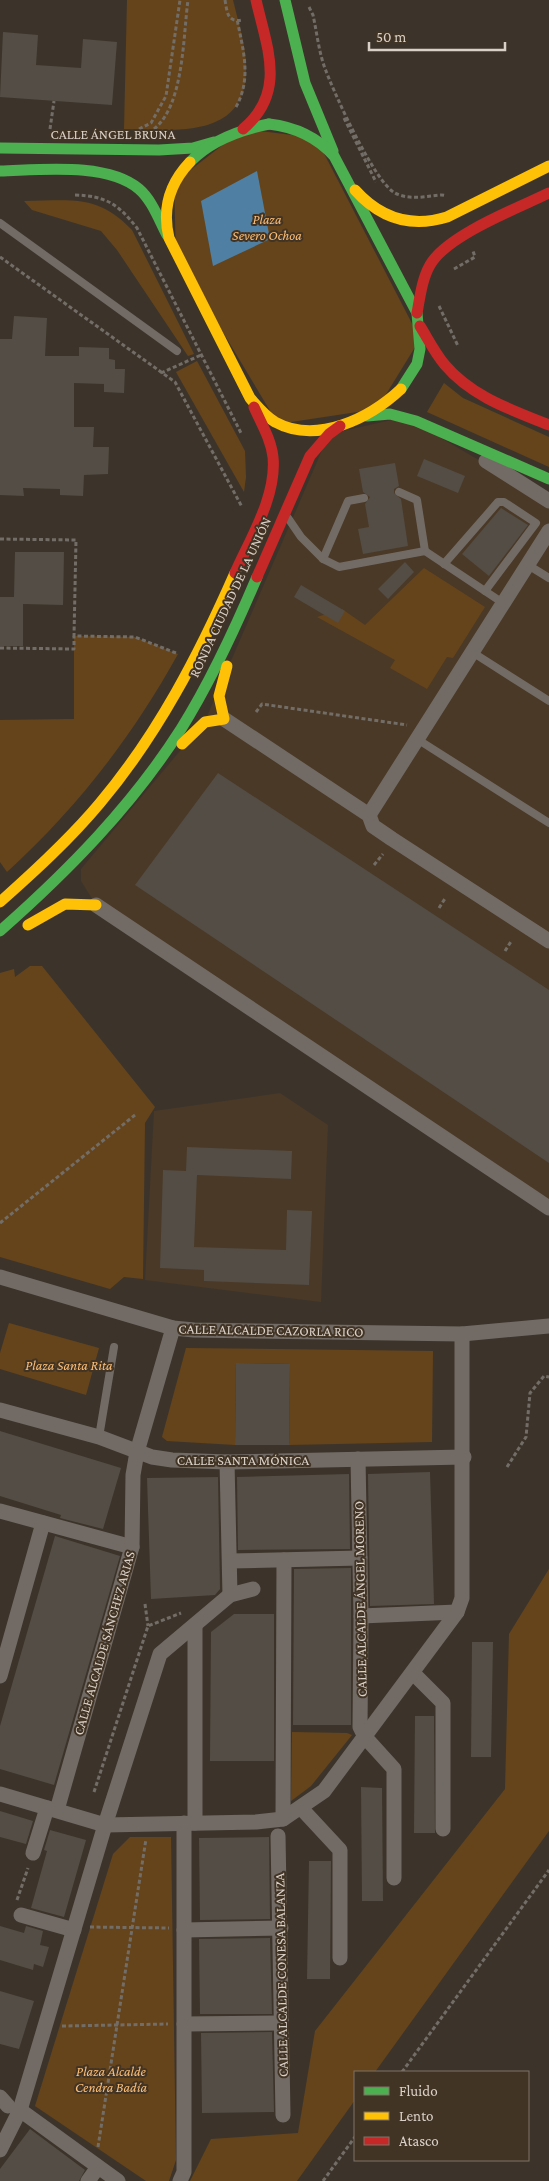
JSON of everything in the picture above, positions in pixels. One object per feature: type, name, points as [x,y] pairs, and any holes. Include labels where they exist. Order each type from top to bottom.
[{"type":"main road","points":[[170,241],[167,212],[174,183],[191,159],[204,148],[243,129],[261,114],[268,101],[270,87],[269,64],[256,0]]},
{"type":"main road","points":[[0,171],[98,172],[127,181],[149,201],[250,398],[267,418],[290,428],[310,431],[340,426],[386,404],[398,395],[408,382],[418,353],[420,326],[417,314],[320,122],[305,83],[286,5]]},
{"type":"main road","points":[[243,129],[269,124],[296,128],[326,145],[342,168]]},
{"type":"main road","name":"CALLE ÁNGEL BRUNA","points":[[0,148],[166,150],[193,148],[224,139]]},
{"type":"main road","points":[[350,182],[358,194],[378,211],[401,220],[431,222],[454,213],[549,166]]},
{"type":"main road","points":[[417,314],[423,283],[430,264],[447,246],[549,193]]},
{"type":"main road","points":[[420,326],[445,365],[465,384],[477,392],[549,426]]},
{"type":"main road","name":"RONDA CIUDAD DE LA UNIÓN","points":[[0,902],[58,848],[112,789],[159,722],[203,643],[249,542],[272,480],[273,463],[270,444],[250,398]]},
{"type":"main road","points":[[354,420],[378,414],[406,417],[549,479]]},
{"type":"main road","name":"RONDA CIUDAD DE LA UNIÓN","points":[[0,931],[56,882],[87,850],[136,794],[161,761],[194,708],[244,609],[310,456],[329,434],[340,426]]},
{"type":"main road","points":[[136,794],[200,725],[213,718],[224,719],[219,696],[244,609]]},
{"type":"main road","points":[[81,868],[87,850]]},
{"type":"main road","points":[[86,892],[96,905]]},
{"type":"main road","points":[[0,940],[35,921],[59,904],[79,902],[96,905]]},
{"type":"street","points":[[432,427],[549,500]]},
{"type":"street","points":[[370,815],[415,732],[472,652],[549,531]]},
{"type":"street","points":[[224,719],[370,815],[373,826],[392,839],[549,941]]},
{"type":"street","points":[[96,905],[549,1208]]},
{"type":"street","name":"CALLE ALCALDE CAZORLA RICO","points":[[0,1278],[173,1328],[462,1334],[542,1327]]},
{"type":"street","points":[[542,1327],[549,1316]]},
{"type":"street","name":"CALLE ALCALDE SÁNCHEZ ARIAS","points":[[33,1853],[52,1809],[132,1547],[133,1474],[137,1452],[173,1328]]},
{"type":"street","points":[[0,1794],[106,1825],[256,1822],[283,1819],[324,1791],[457,1612],[462,1598],[464,1457],[462,1334]]},
{"type":"street","name":"CALLE SANTA MÓNICA","points":[[0,1410],[99,1437],[152,1457],[172,1460],[227,1462],[464,1457]]},
{"type":"street","name":"CALLE ALCALDE ÁNGEL MORENO","points":[[358,1459],[361,1616],[360,1727],[365,1737]]},
{"type":"street","points":[[227,1462],[230,1595]]},
{"type":"street","points":[[0,1511],[132,1547]]},
{"type":"street","points":[[0,1675],[43,1523]]},
{"type":"street","points":[[230,1561],[360,1558]]},
{"type":"street","points":[[283,1819],[284,1560]]},
{"type":"street","points":[[0,2150],[9,2105],[80,1928],[106,1825],[160,1654],[230,1595],[253,1588]]},
{"type":"street","points":[[361,1616],[457,1612]]},
{"type":"street","points":[[180,2181],[184,2172],[184,1930],[195,1626]]},
{"type":"street","points":[[413,1673],[443,1703],[443,1829]]},
{"type":"street","points":[[365,1737],[394,1769],[394,1878]]},
{"type":"street","points":[[301,1808],[340,1850],[340,1958]]},
{"type":"street","name":"CALLE ALCALDE CONESA BALANZA","points":[[278,1836],[284,2115]]},
{"type":"street","points":[[18,1910],[80,1928]]},
{"type":"street","points":[[184,1930],[281,1928]]},
{"type":"street","points":[[184,2024],[281,2023]]},
{"type":"street","points":[[9,2105],[118,2181]]},
{"type":"street","points":[[88,2181],[94,2164]]},
{"type":"lane","points":[[0,223],[177,352]]},
{"type":"lane","points":[[399,492],[416,500],[425,551]]},
{"type":"lane","points":[[323,559],[348,501],[364,498]]},
{"type":"lane","points":[[444,564],[498,502],[504,502],[536,524],[485,591]]},
{"type":"lane","points":[[285,513],[301,537],[323,559],[340,567],[425,551],[503,603]]},
{"type":"lane","points":[[528,564],[549,578]]},
{"type":"lane","points":[[472,652],[549,701]]},
{"type":"lane","points":[[415,732],[549,824]]},
{"type":"lane","points":[[99,1437],[114,1347]]},
{"type":"path","points":[[138,130],[151,123],[166,96],[180,0]]},
{"type":"path","points":[[150,131],[160,122],[173,98],[177,83],[188,0]]},
{"type":"path","points":[[225,0],[228,16],[232,20],[238,21],[260,16]]},
{"type":"path","points":[[286,5],[306,6],[312,11],[325,70],[380,178],[394,193],[407,198],[430,198],[444,194],[454,213]]},
{"type":"path","points":[[309,18],[321,72],[378,186]]},
{"type":"path","points":[[230,113],[242,96],[246,82],[246,66],[240,32]]},
{"type":"path","points":[[50,129],[54,101]]},
{"type":"path","points":[[74,195],[94,196],[110,202],[124,211],[137,228],[245,441]]},
{"type":"path","points":[[391,196],[395,199]]},
{"type":"path","points":[[434,202],[439,200]]},
{"type":"path","points":[[446,274],[475,256],[465,236]]},
{"type":"path","points":[[0,257],[175,382],[243,509],[246,502]]},
{"type":"path","points":[[450,266],[456,262]]},
{"type":"path","points":[[434,306],[460,354],[442,314],[438,297]]},
{"type":"path","points":[[0,539],[76,540],[74,649],[0,648]]},
{"type":"path","points":[[74,636],[135,637],[183,657]]},
{"type":"path","points":[[175,659],[181,648]]},
{"type":"path","points":[[256,712],[262,704],[415,732]]},
{"type":"path","points":[[374,865],[383,854]]},
{"type":"path","points":[[439,908],[446,897]]},
{"type":"path","points":[[505,951],[512,940]]},
{"type":"path","points":[[0,1223],[135,1115]]},
{"type":"path","points":[[507,1467],[526,1437],[530,1393],[544,1376],[549,1377]]},
{"type":"path","points":[[145,1604],[148,1626]]},
{"type":"path","points":[[94,2164],[98,2149],[147,1834]]},
{"type":"path","points":[[18,1910],[33,1853]]},
{"type":"path","points":[[403,2071],[549,1870]]},
{"type":"path","points":[[80,1928],[184,1930]]},
{"type":"path","points":[[56,2025],[184,2024]]},
{"type":"path","points":[[323,2181],[354,2138]]},
{"type":"shaded area","points":[[405,417],[549,501],[549,1208],[96,905],[81,881],[81,869],[205,721],[329,434]]},
{"type":"shaded area","points":[[280,1093],[328,1125],[321,1302],[145,1280],[154,1111]]},
{"type":"green space","points":[[127,0],[233,0],[246,59],[243,91],[235,108],[221,119],[204,126],[164,130],[124,129]]},
{"type":"green space","name":"Plaza Severo Ochoa","points":[[243,129],[316,138],[420,339],[377,409],[278,424],[176,254],[174,183]]},
{"type":"green space","points":[[69,200],[82,202],[107,210],[119,218],[132,230],[194,354],[188,356],[117,250],[101,231],[32,210],[24,201]]},
{"type":"green space","points":[[197,361],[245,451],[246,477],[244,492],[176,372]]},
{"type":"green space","points":[[444,383],[463,398],[549,437],[549,467],[427,412]]},
{"type":"green space","points":[[424,568],[485,607],[453,658],[447,657],[427,689],[390,668],[395,660],[317,617],[342,609],[365,625]]},
{"type":"green space","points":[[74,636],[135,637],[178,654],[142,714],[102,770],[57,823],[7,872],[0,862],[0,720],[74,719]]},
{"type":"green space","points":[[30,966],[42,966],[155,1107],[145,1123],[143,1279],[124,1277],[110,1289],[0,1257],[0,973],[14,969],[15,977]]},
{"type":"green space","name":"Plaza Santa Rita","points":[[9,1323],[99,1348],[86,1395],[0,1369],[0,1353]]},
{"type":"green space","points":[[186,1348],[433,1351],[432,1442],[289,1445],[290,1364],[236,1363],[235,1445],[167,1441],[162,1437]]},
{"type":"green space","points":[[549,1569],[549,1831],[376,2071],[354,2071],[354,2101],[297,2181],[190,2181],[211,2139],[298,2133],[315,2031],[505,1789],[509,1634]]},
{"type":"green space","points":[[292,1732],[347,1733],[352,1735],[311,1786],[291,1801]]},
{"type":"green space","name":"Plaza Alcalde Cendra Badía","points":[[130,1837],[171,1837],[176,2160],[169,2181],[146,2181],[35,2106],[113,1854]]},
{"type":"water","points":[[257,171],[270,239],[213,266],[201,201]]},
{"type":"building","points":[[3,32],[38,35],[36,65],[81,68],[83,39],[117,42],[112,105],[0,97]]},
{"type":"building","points":[[14,316],[47,318],[45,356],[79,356],[79,347],[109,348],[109,359],[115,360],[115,369],[125,369],[124,393],[104,392],[104,384],[74,383],[74,427],[94,427],[93,447],[109,447],[108,474],[84,475],[83,496],[60,495],[60,489],[23,488],[24,496],[0,495],[0,339],[12,339]]},
{"type":"building","points":[[424,459],[465,476],[458,493],[417,476]]},
{"type":"building","points":[[395,463],[399,486],[394,489],[394,493],[401,499],[408,546],[363,554],[358,529],[369,527],[365,504],[370,497],[363,492],[359,469]]},
{"type":"building","points":[[501,508],[528,525],[489,576],[462,554]]},
{"type":"building","points":[[15,552],[64,552],[63,605],[23,604],[23,646],[0,646],[0,597],[14,597]]},
{"type":"building","points":[[405,562],[414,572],[388,599],[378,589]]},
{"type":"building","points":[[301,585],[345,611],[338,623],[294,597]]},
{"type":"building","points":[[218,773],[549,990],[549,1163],[135,885]]},
{"type":"building","points":[[187,1147],[292,1151],[291,1179],[197,1175],[194,1247],[286,1250],[287,1210],[312,1211],[309,1285],[204,1281],[204,1270],[160,1268],[163,1170],[186,1171]]},
{"type":"building","points":[[236,1363],[290,1364],[289,1445],[235,1445]]},
{"type":"building","points":[[0,1431],[121,1468],[103,1529],[60,1518],[61,1515],[0,1496]]},
{"type":"building","points":[[430,1472],[434,1604],[370,1606],[368,1474]]},
{"type":"building","points":[[349,1474],[350,1549],[238,1550],[237,1477]]},
{"type":"building","points":[[218,1477],[220,1589],[215,1595],[151,1599],[147,1478]]},
{"type":"building","points":[[55,1536],[120,1556],[54,1785],[0,1769],[0,1726]]},
{"type":"building","points":[[351,1568],[351,1725],[293,1725],[294,1569]]},
{"type":"building","points":[[234,1614],[274,1614],[274,1761],[210,1761],[211,1632]]},
{"type":"building","points":[[472,1642],[493,1642],[491,1757],[471,1757]]},
{"type":"building","points":[[415,1716],[434,1716],[435,1833],[414,1833]]},
{"type":"building","points":[[361,1787],[382,1788],[383,1901],[362,1901]]},
{"type":"building","points":[[0,1811],[33,1821],[26,1844],[0,1837]]},
{"type":"building","points":[[50,1830],[86,1840],[64,1917],[31,1908],[47,1851],[44,1850]]},
{"type":"building","points":[[269,1837],[270,1919],[200,1920],[199,1838]]},
{"type":"building","points":[[309,1861],[331,1861],[330,1979],[307,1979]]},
{"type":"building","points":[[0,1926],[24,1933],[26,1926],[43,1931],[40,1945],[49,1947],[43,1967],[34,1964],[33,1970],[0,1960]]},
{"type":"building","points":[[270,1938],[272,2014],[200,2014],[199,1939]]},
{"type":"building","points":[[0,1991],[34,2001],[19,2049],[0,2044]]},
{"type":"building","points":[[272,2032],[274,2112],[202,2113],[201,2033]]},
{"type":"building","points":[[30,2129],[85,2170],[79,2181],[0,2181],[0,2169]]},
{"type":"traffic: fast","points":[[285,0],[305,83],[333,151]]},
{"type":"traffic: fast","points":[[269,124],[296,130],[320,143],[334,156],[417,313],[420,349],[417,364],[401,389]]},
{"type":"traffic: fast","points":[[190,162],[198,154],[227,137],[247,129],[269,124]]},
{"type":"traffic: fast","points":[[0,148],[159,150],[193,148],[214,142]]},
{"type":"traffic: fast","points":[[0,171],[53,169],[92,171],[125,180],[139,189],[148,199],[167,235]]},
{"type":"traffic: fast","points":[[367,416],[390,414],[416,421],[549,479]]},
{"type":"traffic: fast","points":[[0,931],[74,861],[142,785],[192,711],[231,635],[257,577]]},
{"type":"traffic: slow","points":[[190,162],[177,179],[169,197],[167,207],[169,238],[250,398],[259,408],[275,422],[291,428],[308,431],[325,429],[359,418],[374,410],[401,389]]},
{"type":"traffic: slow","points":[[355,190],[375,208],[386,214],[409,221],[434,220],[447,217],[549,166]]},
{"type":"traffic: slow","points":[[0,902],[77,829],[121,777],[159,722],[176,693],[207,634],[235,573]]},
{"type":"traffic: slow","points":[[182,744],[205,722],[224,719],[219,696],[227,666]]},
{"type":"traffic: slow","points":[[28,925],[65,904],[96,905]]},
{"type":"traffic: jam","points":[[243,129],[257,115],[265,100],[269,85],[268,52],[256,0]]},
{"type":"traffic: jam","points":[[417,313],[425,276],[430,265],[451,243],[484,223],[549,193]]},
{"type":"traffic: jam","points":[[420,326],[445,365],[467,386],[493,401],[549,425]]},
{"type":"traffic: jam","points":[[235,573],[267,502],[273,472],[273,457],[270,444],[254,407]]},
{"type":"traffic: jam","points":[[257,577],[310,456],[329,434],[340,426]]}]
